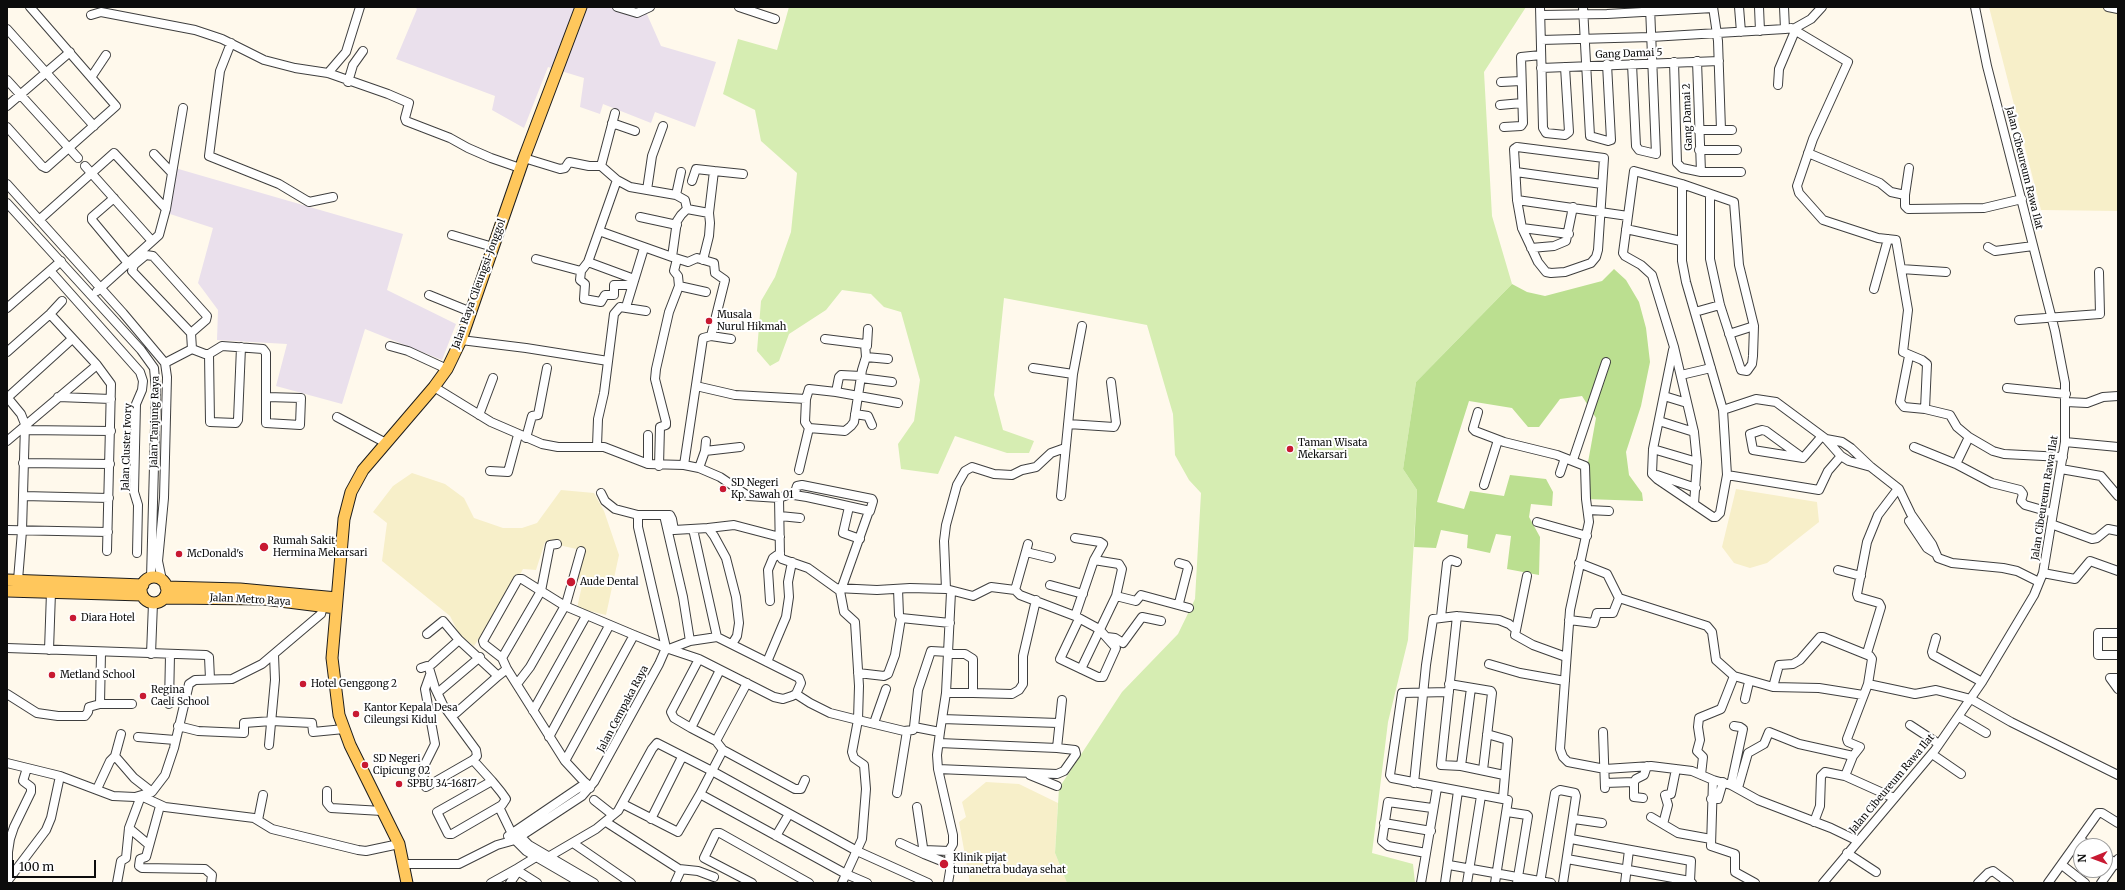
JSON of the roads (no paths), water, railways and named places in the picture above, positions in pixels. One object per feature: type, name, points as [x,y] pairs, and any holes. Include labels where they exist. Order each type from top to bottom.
[{"type":"main road","name":"Jalan Raya Cileungsi-Jonggol","points":[[407,883],[399,844],[382,811],[339,715],[333,680],[332,658],[344,519],[351,492],[363,470],[434,387],[447,369],[461,340],[522,163],[581,7]]},
{"type":"main road","points":[[12,580],[145,586]]},
{"type":"main road","name":"Jalan Metro Raya","points":[[145,586],[164,583],[240,589],[336,603]]},
{"type":"main road","points":[[145,586],[149,602],[153,603],[164,598],[164,583]]},
{"type":"main road","points":[[7,591],[51,592],[145,586]]},
{"type":"main road","name":"Jalan Metro Raya","points":[[164,598],[264,599],[323,606],[336,603]]},
{"type":"street","points":[[7,127],[44,168],[48,167],[116,106],[92,76],[30,7]]},
{"type":"street","points":[[328,73],[346,52],[360,7]]},
{"type":"street","points":[[618,7],[638,13],[650,7]]},
{"type":"street","points":[[739,7],[775,19]]},
{"type":"street","points":[[1565,67],[1569,132],[1565,135],[1544,131],[1541,68],[1541,11],[1607,11],[1713,7],[1719,61],[1721,130]]},
{"type":"street","points":[[1739,7],[1741,32]]},
{"type":"street","points":[[1759,7],[1760,31]]},
{"type":"street","points":[[1778,85],[1779,69],[1790,29],[1784,7]]},
{"type":"street","points":[[1541,40],[1651,37],[1790,29],[1811,19],[1822,7]]},
{"type":"street","name":"Jalan Cibeureum Rawa Ilat","points":[[1823,883],[1932,754],[1959,717],[1982,682],[2031,600],[2043,573],[2065,442],[2066,394],[2052,319],[1987,66],[1975,7]]},
{"type":"street","points":[[2108,7],[2118,9]]},
{"type":"street","points":[[1632,64],[1636,146],[1639,150],[1653,154],[1656,151],[1650,9]]},
{"type":"street","points":[[1584,11],[1583,38],[1590,136],[1608,141],[1611,140],[1607,64]]},
{"type":"street","points":[[91,15],[100,12],[180,27],[207,34],[231,43],[264,60],[328,73],[348,82],[408,102],[409,106],[405,118],[409,122],[450,138],[491,158],[560,169],[566,168],[569,162],[601,166],[617,180],[634,188],[676,195],[686,200],[687,209]]},
{"type":"street","points":[[7,29],[94,126]]},
{"type":"street","points":[[1790,29],[1848,62],[1808,153],[1797,186],[1799,193],[1807,204],[1823,220],[1878,238],[1896,240],[1908,310],[1903,352],[1909,356],[1922,360],[1927,364],[1925,409]]},
{"type":"street","points":[[231,43],[220,71],[209,156],[279,184],[310,202],[334,197]]},
{"type":"street","points":[[348,82],[353,65],[363,51]]},
{"type":"street","points":[[7,106],[70,52]]},
{"type":"street","points":[[92,76],[106,55]]},
{"type":"street","points":[[1504,127],[1522,125],[1521,57],[1541,55]]},
{"type":"street","name":"Gang Damai 2","points":[[1697,61],[1698,130],[1701,172]]},
{"type":"street","name":"Gang Damai 5","points":[[1541,68],[1607,64],[1719,61]]},
{"type":"street","points":[[1674,62],[1677,163],[1682,168],[1701,172],[1741,172]]},
{"type":"street","points":[[7,80],[78,158]]},
{"type":"street","points":[[1501,82],[1521,81]]},
{"type":"street","points":[[1500,105],[1522,104]]},
{"type":"street","points":[[96,292],[159,234],[166,209],[183,108]]},
{"type":"street","points":[[601,166],[615,113]]},
{"type":"street","points":[[612,123],[635,131]]},
{"type":"street","points":[[647,190],[652,156],[663,126]]},
{"type":"street","points":[[1698,130],[1732,130]]},
{"type":"street","points":[[1517,147],[1604,157],[1602,184],[1599,211],[1598,250],[1596,257],[1591,263],[1565,272],[1551,273],[1542,268],[1522,228],[1517,200],[1514,149],[1517,147]]},
{"type":"street","points":[[1699,150],[1737,150]]},
{"type":"street","points":[[39,220],[112,153],[116,153],[166,209]]},
{"type":"street","points":[[1808,153],[1880,183],[1891,192],[1905,195]]},
{"type":"street","points":[[154,154],[172,173]]},
{"type":"street","points":[[85,166],[152,241]]},
{"type":"street","points":[[1909,168],[1905,195],[1905,206],[1908,210],[1984,208],[2022,199]]},
{"type":"street","points":[[692,181],[696,169],[743,174]]},
{"type":"street","points":[[703,260],[709,236],[709,213],[714,171]]},
{"type":"street","points":[[1694,504],[1697,462],[1694,432],[1674,347],[1652,275],[1641,265],[1624,255],[1626,228],[1634,171],[1682,184],[1731,200],[1735,204],[1739,265],[1754,326],[1752,364],[1747,371],[1740,370],[1720,305],[1710,259],[1710,194]]},
{"type":"street","points":[[676,195],[680,172]]},
{"type":"street","points":[[1516,172],[1602,184]]},
{"type":"street","points":[[612,270],[614,295],[605,295],[602,302],[585,300],[586,284],[580,280],[581,271],[588,262],[617,180]]},
{"type":"street","points":[[7,184],[39,220],[96,292]]},
{"type":"street","points":[[1674,347],[1653,449],[1652,474],[1656,479],[1713,517],[1718,516],[1727,475],[1723,410],[1685,275],[1681,241],[1682,184]]},
{"type":"street","points":[[114,198],[92,217],[92,220],[127,262]]},
{"type":"street","points":[[1517,200],[1628,216]]},
{"type":"street","points":[[7,203],[61,261],[96,292]]},
{"type":"street","points":[[1531,248],[1561,244],[1566,241],[1569,234],[1573,207]]},
{"type":"street","points":[[687,209],[709,213]]},
{"type":"street","points":[[659,466],[660,427],[666,425],[666,422],[655,379],[656,369],[669,312],[679,286],[678,276],[674,271],[677,225],[681,215],[687,209]]},
{"type":"street","points":[[640,217],[677,225]]},
{"type":"street","points":[[1522,228],[1569,234]]},
{"type":"street","points":[[1626,228],[1681,241]]},
{"type":"street","points":[[599,231],[675,258],[690,262],[696,258],[714,263],[715,273],[722,277],[726,283],[711,336]]},
{"type":"street","points":[[452,235],[493,247]]},
{"type":"street","points":[[1874,289],[1888,239]]},
{"type":"street","points":[[1988,247],[1995,251],[2033,246]]},
{"type":"street","points":[[626,307],[644,248]]},
{"type":"street","points":[[191,334],[206,320],[207,316],[153,256],[146,255],[134,265],[132,271],[191,334],[192,349]]},
{"type":"street","points":[[536,259],[581,271]]},
{"type":"street","points":[[7,308],[61,261]]},
{"type":"street","points":[[588,262],[612,270],[633,282]]},
{"type":"street","points":[[1901,269],[1946,272]]},
{"type":"street","points":[[2019,320],[2052,319],[2100,314],[2098,272]]},
{"type":"street","name":"Jalan Cluster Ivory","points":[[53,274],[140,372],[143,381],[142,390],[136,404],[134,492],[138,505],[137,553]]},
{"type":"street","points":[[614,286],[633,282]]},
{"type":"street","points":[[679,286],[706,292]]},
{"type":"street","name":"Jalan Tanjung Raya","points":[[96,292],[165,363],[167,377],[164,498],[158,561],[164,583]]},
{"type":"street","name":"Jalan Tanjung Raya","points":[[96,292],[149,359],[156,372],[145,586]]},
{"type":"street","points":[[429,295],[471,312]]},
{"type":"street","points":[[7,352],[50,314],[62,301]]},
{"type":"street","points":[[1695,312],[1720,305]]},
{"type":"street","points":[[597,446],[598,419],[614,314],[618,308],[626,307],[646,310]]},
{"type":"street","points":[[50,314],[97,365],[111,384],[107,551]]},
{"type":"street","points":[[1061,496],[1073,374],[1082,326]]},
{"type":"street","points":[[1729,334],[1754,326]]},
{"type":"street","points":[[809,428],[845,431],[854,422],[861,377],[866,357],[868,329]]},
{"type":"street","points":[[684,465],[702,338],[711,336],[731,339]]},
{"type":"street","points":[[12,580],[22,531],[24,427],[21,414],[7,398],[72,339]]},
{"type":"street","points":[[825,339],[866,346]]},
{"type":"street","points":[[461,340],[526,348],[608,361]]},
{"type":"street","points":[[192,349],[201,354],[209,354],[222,346],[260,348],[266,353],[266,397],[266,422],[300,425],[301,398],[266,397]]},
{"type":"street","points":[[390,346],[408,351],[447,369]]},
{"type":"street","points":[[209,354],[210,422],[236,423],[238,420],[241,347]]},
{"type":"street","points":[[165,363],[192,349]]},
{"type":"street","points":[[1909,356],[1900,402],[1904,407],[1925,409],[1950,415],[1957,427],[1969,437],[1993,451],[2004,454],[2063,457]]},
{"type":"street","points":[[866,357],[888,359]]},
{"type":"street","points":[[1560,473],[1569,459],[1606,362]]},
{"type":"street","points":[[7,441],[97,365]]},
{"type":"street","points":[[490,471],[508,472],[522,436],[532,416],[538,415],[547,368]]},
{"type":"street","points":[[1033,368],[1073,374]]},
{"type":"street","points":[[1681,375],[1711,368]]},
{"type":"street","points":[[836,392],[839,376],[843,374],[892,382]]},
{"type":"street","points":[[479,415],[493,378]]},
{"type":"street","points":[[1068,424],[1114,427],[1116,423],[1111,382]]},
{"type":"street","points":[[696,386],[735,395],[806,399]]},
{"type":"street","points":[[434,387],[479,415],[542,444],[558,447],[597,446],[612,449],[648,464],[659,466],[684,465],[699,468],[720,477],[748,496],[780,498],[788,494],[869,511]]},
{"type":"street","points":[[799,470],[809,428],[805,422],[806,399],[809,387],[898,402]]},
{"type":"street","points":[[2007,388],[2066,394]]},
{"type":"street","points":[[142,390],[156,390]]},
{"type":"street","points":[[1664,396],[1687,403]]},
{"type":"street","points":[[2066,402],[2088,403],[2103,397],[2118,396]]},
{"type":"street","points":[[58,397],[111,399]]},
{"type":"street","points":[[1723,410],[1756,399],[1776,402],[1824,438],[1841,456],[1854,463],[1871,467]]},
{"type":"street","points":[[1478,412],[1474,431],[1498,440],[1569,459],[1585,466],[1586,499],[1588,510],[1587,536],[1579,563],[1569,620],[1560,749],[1568,762],[1605,769],[1647,766],[1692,771],[1713,780],[1731,785],[1758,800],[1858,841]]},
{"type":"street","points":[[855,414],[868,416],[872,425]]},
{"type":"street","points":[[337,417],[386,443]]},
{"type":"street","points":[[1659,421],[1694,432]]},
{"type":"street","points":[[24,427],[111,430]]},
{"type":"street","points":[[1762,430],[1766,431],[1803,458],[1753,450],[1750,434],[1762,430]]},
{"type":"street","points":[[648,435],[648,464]]},
{"type":"street","points":[[1956,464],[1969,437]]},
{"type":"street","points":[[1803,458],[1824,438]]},
{"type":"street","points":[[1824,438],[1842,442],[1851,448],[1871,467],[1902,492],[1911,514],[1932,544],[1938,558],[1943,561],[2003,568],[2017,572],[2039,582]]},
{"type":"street","points":[[1484,485],[1498,440]]},
{"type":"street","points":[[699,468],[705,451],[706,441]]},
{"type":"street","points":[[2065,442],[2118,446]]},
{"type":"street","points":[[705,451],[740,447]]},
{"type":"street","points":[[1914,447],[1956,464],[1992,483],[2020,490],[2023,494],[2021,501],[2025,505],[2053,513]]},
{"type":"street","points":[[948,883],[949,851],[952,844],[953,835],[938,769],[940,732],[946,693],[950,623],[944,541],[946,525],[957,485],[965,471],[972,467],[994,474],[1012,475],[1022,470],[1036,467],[1051,453],[1065,448]]},
{"type":"street","points":[[1653,449],[1697,462]]},
{"type":"street","points":[[1727,475],[1819,490],[1828,471],[1841,456]]},
{"type":"street","points":[[23,463],[110,464]]},
{"type":"street","points":[[2061,469],[2101,476],[2118,496]]},
{"type":"street","points":[[1652,474],[1696,488]]},
{"type":"street","points":[[794,495],[797,486],[802,485],[872,499],[871,511],[869,511],[860,539],[839,587],[844,612],[854,621],[856,625],[858,720],[852,752],[854,758],[864,765],[866,789],[862,839],[842,883]]},
{"type":"street","points":[[1867,653],[1881,607],[1879,603],[1858,597],[1857,594],[1867,542],[1878,515],[1897,489]]},
{"type":"street","points":[[601,493],[605,501],[615,509],[638,515],[664,515],[672,517],[674,530],[734,526],[780,537]]},
{"type":"street","points":[[22,496],[109,498]]},
{"type":"street","points":[[780,498],[780,553],[782,559],[808,568],[839,587],[877,590],[898,589],[948,591],[973,596],[991,587],[1015,590],[1020,595],[1036,600],[1077,618],[1099,629],[1116,648],[1105,676],[1098,677],[1060,659],[1077,618],[1094,560],[1103,543],[1075,538]]},
{"type":"street","points":[[849,507],[843,533],[860,539]]},
{"type":"street","points":[[1588,510],[1609,511]]},
{"type":"street","points":[[638,515],[638,531],[667,648]]},
{"type":"street","points":[[664,515],[683,596],[690,641]]},
{"type":"street","points":[[780,516],[800,518]]},
{"type":"street","points":[[1537,522],[1587,536]]},
{"type":"street","points":[[2051,524],[2092,539],[2096,538],[2108,529],[2118,531]]},
{"type":"street","points":[[708,528],[723,550],[736,597],[739,623],[737,636],[732,644]]},
{"type":"street","points":[[693,529],[717,637]]},
{"type":"street","points":[[7,530],[108,532]]},
{"type":"street","points":[[456,713],[502,672],[502,658],[542,588],[550,544],[557,544]]},
{"type":"street","points":[[1015,590],[1027,548],[1051,558]]},
{"type":"street","points":[[517,684],[530,667],[567,603],[581,551]]},
{"type":"street","points":[[770,601],[768,570],[773,558],[780,553]]},
{"type":"street","points":[[1081,669],[1116,596],[1121,565],[1094,560]]},
{"type":"street","points":[[1441,617],[1447,562],[1451,560],[1457,562]]},
{"type":"street","points":[[2043,573],[2075,579],[2090,561],[2118,571]]},
{"type":"street","points":[[768,662],[786,617],[789,597],[788,582],[792,562]]},
{"type":"street","points":[[1179,563],[1187,565],[1188,568],[1179,603]]},
{"type":"street","points":[[1579,563],[1607,574],[1619,598],[1707,626],[1712,632],[1716,660],[1734,676],[1749,682],[1773,687],[1819,688],[1863,695]]},
{"type":"street","points":[[1838,570],[1861,576]]},
{"type":"street","points":[[1527,576],[1515,630],[1516,636],[1566,657]]},
{"type":"street","points":[[502,658],[484,644],[483,640],[518,579],[522,579],[542,588],[586,616],[634,636],[667,648],[699,659],[778,698],[787,698],[796,694],[801,680],[717,637],[690,641],[667,648]]},
{"type":"street","points":[[1050,585],[1083,594]]},
{"type":"street","points":[[858,672],[884,676],[888,674],[895,655],[901,618],[899,615],[898,589]]},
{"type":"street","points":[[49,650],[51,592]]},
{"type":"street","points":[[1116,596],[1136,601],[1141,595],[1179,603],[1190,608]]},
{"type":"street","points":[[1569,620],[1594,623],[1597,613],[1613,613],[1619,598]]},
{"type":"street","points":[[946,693],[1012,694],[1019,690],[1023,684],[1023,656],[1036,600]]},
{"type":"street","points":[[151,654],[153,603]]},
{"type":"street","points":[[7,764],[60,776],[114,796],[141,796],[152,792],[165,774],[177,746],[178,726],[189,684],[195,680],[232,679],[262,664],[321,614],[323,606]]},
{"type":"street","points":[[533,711],[586,616]]},
{"type":"street","points":[[1457,616],[1441,763],[1442,766],[1461,766],[1504,775]]},
{"type":"street","points":[[1414,783],[1432,620],[1434,618],[1457,616],[1499,620],[1509,624],[1515,630]]},
{"type":"street","points":[[1107,637],[1115,638],[1123,642],[1142,617],[1161,621]]},
{"type":"street","points":[[901,618],[950,623]]},
{"type":"street","points":[[404,864],[457,865],[516,834],[585,788],[565,762],[517,684],[459,640],[443,621],[427,634]]},
{"type":"street","points":[[550,737],[609,626]]},
{"type":"street","points":[[2118,633],[2098,633],[2098,655],[2118,655]]},
{"type":"street","points":[[565,762],[634,636]]},
{"type":"street","points":[[1773,687],[1779,665],[1793,664],[1800,660],[1820,637],[1867,653],[1872,659],[1868,684],[1847,739],[1848,742],[1860,746],[1853,756],[1845,776]]},
{"type":"street","points":[[1936,638],[1932,652],[1933,655],[1982,682]]},
{"type":"street","points":[[432,664],[459,640]]},
{"type":"street","points":[[7,648],[101,653],[207,655],[210,679]]},
{"type":"street","name":"Jalan Cempaka Raya","points":[[585,788],[596,779],[667,648]]},
{"type":"street","points":[[796,694],[830,713],[906,731],[913,730],[918,690],[931,651],[965,654],[973,659],[973,693]]},
{"type":"street","points":[[100,704],[101,653]]},
{"type":"street","points":[[168,704],[170,655]]},
{"type":"street","points":[[268,744],[272,721],[275,680],[274,655]]},
{"type":"street","points":[[441,690],[480,657]]},
{"type":"street","points":[[699,659],[671,712],[674,718],[716,741],[723,750],[795,789],[801,789],[805,780]]},
{"type":"street","points":[[1489,664],[1520,673],[1565,681]]},
{"type":"street","points":[[420,668],[429,666],[430,675],[443,705],[476,750],[477,756],[474,760],[426,786],[422,770],[435,744],[425,690],[430,675]]},
{"type":"street","points":[[691,728],[720,670]]},
{"type":"street","points":[[1701,775],[1703,757],[1697,751],[1700,740],[1698,727],[1700,718],[1722,709],[1734,676]]},
{"type":"street","points":[[2118,678],[2110,678],[2118,689]]},
{"type":"street","points":[[1745,699],[1749,682]]},
{"type":"street","points":[[716,741],[747,684]]},
{"type":"street","points":[[1868,684],[1915,694],[1936,690],[1971,699],[2011,722],[2118,775]]},
{"type":"street","points":[[1483,770],[1492,693],[1471,688],[1449,688],[1424,693],[1402,693],[1390,775],[1392,778],[1437,788],[1508,800],[1495,883]]},
{"type":"street","points":[[1461,766],[1471,688]]},
{"type":"street","points":[[874,723],[886,689]]},
{"type":"street","points":[[7,694],[38,713],[58,716],[85,716],[88,712],[89,706],[100,704],[132,704]]},
{"type":"street","points":[[1057,748],[1058,723],[1062,700]]},
{"type":"street","points":[[1959,717],[1986,733]]},
{"type":"street","points":[[942,718],[1058,723]]},
{"type":"street","points":[[178,726],[198,731],[244,733],[244,722],[272,721],[312,723],[313,732],[344,729]]},
{"type":"street","points":[[1910,725],[1939,744]]},
{"type":"street","points":[[1731,785],[1743,729],[1740,726],[1734,726]]},
{"type":"street","points":[[914,727],[940,732]]},
{"type":"street","points":[[897,793],[906,731]]},
{"type":"street","points":[[1603,732],[1605,786],[1634,782],[1644,774],[1647,766]]},
{"type":"street","points":[[1711,799],[1718,799],[1731,785],[1748,753],[1764,744],[1769,732],[1799,744],[1853,756]]},
{"type":"street","points":[[97,789],[110,761],[115,756],[121,734]]},
{"type":"street","points":[[1487,734],[1508,740],[1503,798]]},
{"type":"street","points":[[138,738],[177,746]]},
{"type":"street","points":[[938,769],[1057,774],[1064,771],[1076,757],[1075,750],[1057,748],[939,743]]},
{"type":"street","points":[[491,883],[573,843],[606,822],[619,809],[656,744],[664,746],[856,851],[928,883]]},
{"type":"street","points":[[594,800],[651,818],[679,832],[723,750]]},
{"type":"street","points":[[1932,754],[1961,774]]},
{"type":"street","points":[[115,756],[134,778],[152,792]]},
{"type":"street","points":[[651,818],[682,757]]},
{"type":"street","points":[[474,760],[492,780],[506,798],[506,802],[450,834],[437,814],[438,811],[492,780]]},
{"type":"street","points":[[8,881],[8,850],[14,827],[31,792],[30,787],[23,781],[27,768]]},
{"type":"street","points":[[1663,824],[1668,805],[1665,795],[1671,794],[1676,769]]},
{"type":"street","points":[[1024,772],[1057,786]]},
{"type":"street","points":[[1814,822],[1820,806],[1819,798],[1822,773],[1825,772],[1845,776],[1894,798]]},
{"type":"street","points":[[8,881],[46,830],[51,818],[60,776]]},
{"type":"street","points":[[1713,780],[1710,839],[1713,848],[1735,854],[1735,873],[1755,883]]},
{"type":"street","points":[[1634,782],[1634,797],[1643,798]]},
{"type":"street","points":[[1421,883],[1430,832],[1432,808],[1437,788]]},
{"type":"street","points":[[327,791],[327,803],[331,808],[382,811]]},
{"type":"street","points":[[1445,883],[1449,865],[1458,791]]},
{"type":"street","points":[[1540,882],[1555,793],[1557,791],[1576,794],[1574,819],[1563,883]]},
{"type":"street","points":[[700,794],[846,874],[867,883]]},
{"type":"street","points":[[258,820],[263,795]]},
{"type":"street","points":[[141,796],[160,806],[258,820],[272,829],[317,842],[361,851],[399,844]]},
{"type":"street","points":[[117,883],[121,861],[126,858],[130,828],[141,796]]},
{"type":"street","points":[[1467,883],[1482,796]]},
{"type":"street","points":[[1426,853],[1388,846],[1382,842],[1384,823],[1388,802],[1432,808]]},
{"type":"street","points":[[160,806],[154,831],[148,844],[146,857],[139,861],[141,868],[205,869],[212,875],[211,883]]},
{"type":"street","points":[[499,807],[526,851],[594,883]]},
{"type":"street","points":[[917,807],[924,852]]},
{"type":"street","points":[[1507,812],[1527,814],[1528,816],[1518,880]]},
{"type":"street","points":[[2081,838],[2100,812],[2118,823]]},
{"type":"street","points":[[776,836],[789,814]]},
{"type":"street","points":[[1651,817],[1678,833],[1710,839]]},
{"type":"street","points":[[1574,819],[1602,823]]},
{"type":"street","points":[[606,822],[679,869],[716,873],[752,883]]},
{"type":"street","points":[[1384,823],[1430,832]]},
{"type":"street","points":[[130,828],[148,844]]},
{"type":"street","points":[[716,873],[704,856],[718,833],[809,883]]},
{"type":"street","points":[[516,834],[543,858],[581,883]]},
{"type":"street","points":[[1567,859],[1691,882],[1691,860],[1571,839]]},
{"type":"street","points":[[573,843],[631,883]]},
{"type":"street","points":[[900,843],[949,864]]},
{"type":"street","points":[[1624,883],[1629,850]]},
{"type":"street","points":[[2048,883],[2073,850]]},
{"type":"street","points":[[924,852],[949,851]]},
{"type":"street","points":[[1848,853],[1876,872]]},
{"type":"street","points":[[2101,883],[2117,862]]},
{"type":"street","points":[[1449,865],[1518,880],[1552,883]]},
{"type":"street","points":[[2062,865],[2085,883]]},
{"type":"street","points":[[676,883],[680,872],[679,869]]},
{"type":"street","points":[[510,883],[518,870]]},
{"type":"street","points":[[518,870],[537,883]]},
{"type":"street","points":[[1978,883],[1988,873],[1993,871],[2009,883]]},
{"type":"place","name":"Musala Nurul Hikmah","points":[[709,321]]},
{"type":"place","name":"Taman Wisata Mekarsari","points":[[1290,449]]},
{"type":"place","name":"SD Negeri Kp. Sawah 01","points":[[723,489]]},
{"type":"place","name":"Rumah Sakit Hermina Mekarsari","points":[[264,547]]},
{"type":"place","name":"McDonald's","points":[[179,554]]},
{"type":"place","name":"Aude Dental","points":[[571,582]]},
{"type":"place","name":"Diara Hotel","points":[[73,618]]},
{"type":"place","name":"Metland School","points":[[52,675]]},
{"type":"place","name":"Hotel Genggong 2","points":[[303,684]]},
{"type":"place","name":"Regina Caeli School","points":[[143,696]]},
{"type":"place","name":"Kantor Kepala Desa Cileungsi Kidul","points":[[356,714]]},
{"type":"place","name":"SD Negeri Cipicung 02","points":[[365,765]]},
{"type":"place","name":"SPBU 34-16817","points":[[399,784]]},
{"type":"place","name":"Klinik pijat tunanetra budaya sehat","points":[[944,864]]}]
